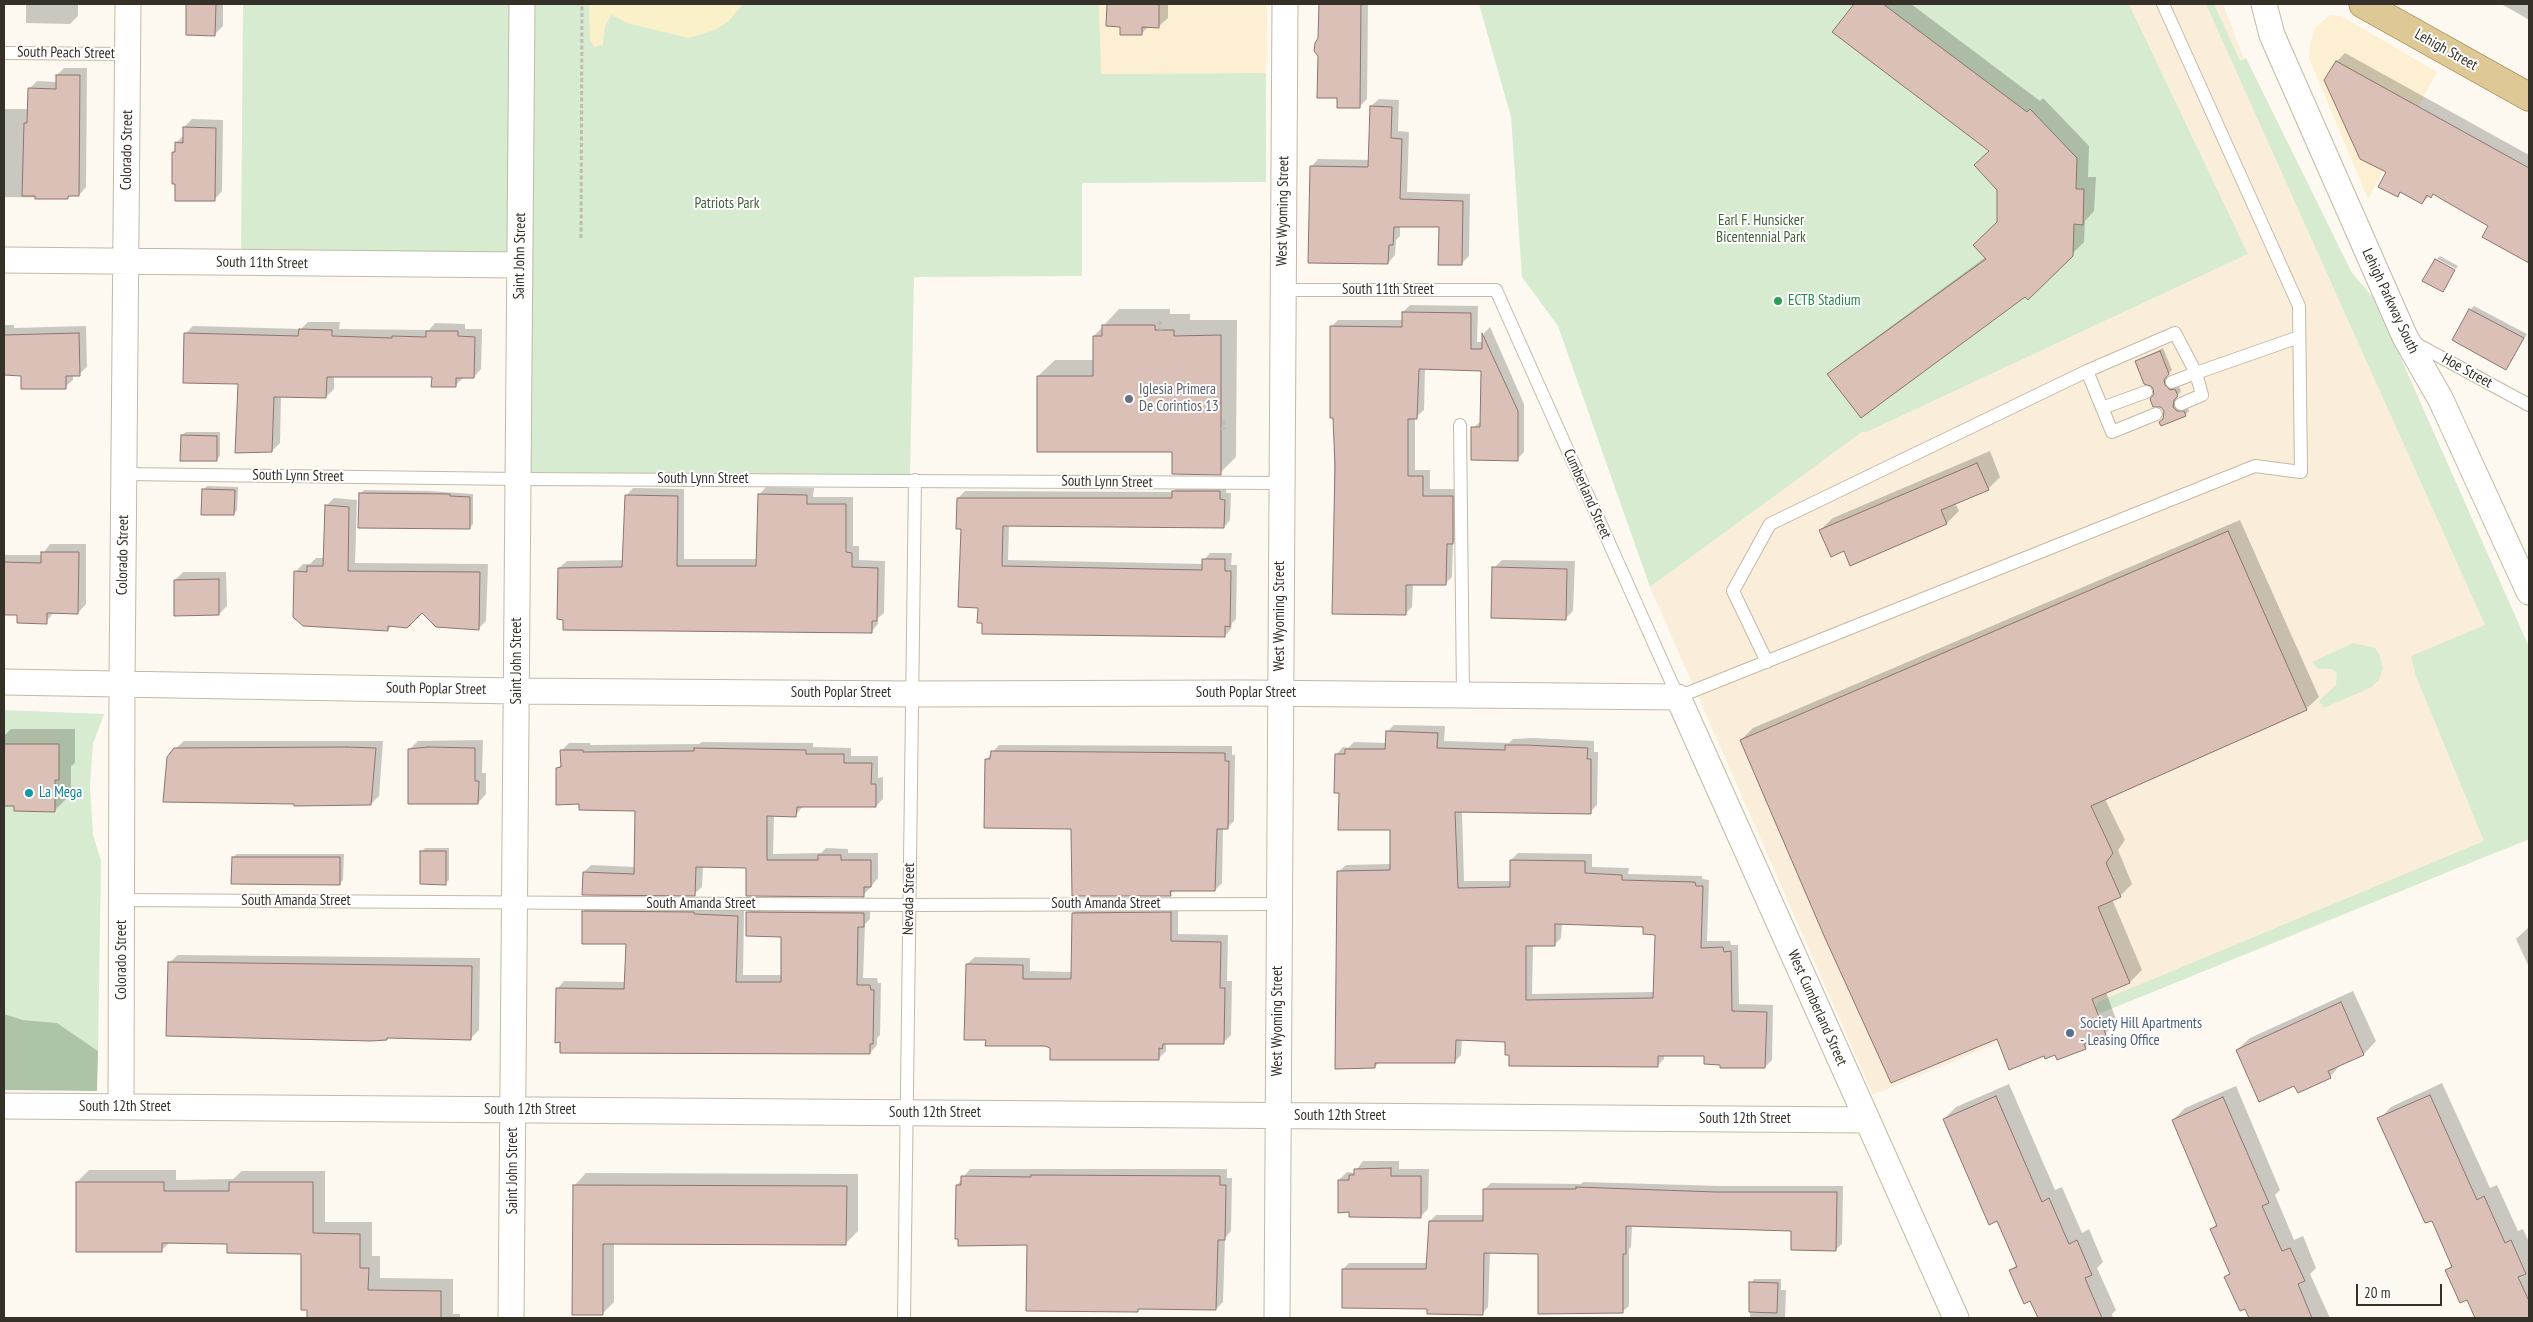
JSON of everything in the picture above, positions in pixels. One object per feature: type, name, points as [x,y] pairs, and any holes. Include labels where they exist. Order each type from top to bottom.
[{"type":"main road","name":"Lehigh Street","points":[[2363,4],[2529,97]]},
{"type":"street","name":"Colorado Street","points":[[122,1107],[122,683],[128,4]]},
{"type":"street","name":"Saint John Street","points":[[512,1318],[522,4]]},
{"type":"street","name":"West Wyoming Street","points":[[1277,1318],[1281,290],[1285,4]]},
{"type":"street","name":"Lehigh Parkway South","points":[[2264,4],[2272,35],[2405,337],[2441,400],[2529,592]]},
{"type":"street","name":"South 11th Street","points":[[4,260],[520,265]]},
{"type":"street","name":"South Poplar Street","points":[[4,682],[516,691],[912,694],[1280,693],[1678,698]]},
{"type":"street","name":"West Cumberland Street","points":[[1678,698],[1956,1318]]},
{"type":"street","name":"South 12th Street","points":[[4,1106],[1867,1120]]},
{"type":"lane","points":[[1678,698],[2255,466],[2301,472],[2299,306],[2163,4]]},
{"type":"lane","name":"South Peach Street","points":[[4,53],[128,54]]},
{"type":"lane","name":"South 11th Street","points":[[1281,290],[1496,290]]},
{"type":"lane","name":"Cumberland Street","points":[[1496,290],[1678,698]]},
{"type":"lane","points":[[1766,662],[1733,591],[1770,524],[2087,370],[2176,333],[2196,373],[2202,395],[2181,404]]},
{"type":"lane","points":[[2172,382],[2299,336]]},
{"type":"lane","name":"Hoe Street","points":[[2405,337],[2529,405]]},
{"type":"lane","points":[[2087,370],[2112,432],[2156,414]]},
{"type":"lane","points":[[2102,408],[2146,392]]},
{"type":"lane","points":[[1460,425],[1463,695]]},
{"type":"lane","name":"South Lynn Street","points":[[124,474],[518,479],[1281,483]]},
{"type":"lane","name":"Nevada Street","points":[[904,1318],[915,480]]},
{"type":"lane","name":"South Amanda Street","points":[[123,900],[909,905],[1279,904]]},
{"type":"path","points":[[581,238],[582,4]]},
{"type":"path","points":[[1160,320],[1160,330]]},
{"type":"path","points":[[1221,429],[1224,428],[1224,418]]},
{"type":"shaded area","points":[[1099,4],[1267,4],[1266,73],[1100,74]]},
{"type":"shaded area","points":[[2129,4],[2223,4],[2244,59],[2352,273],[2375,300],[2529,647],[2529,840],[2036,1027],[1873,1095],[1650,587],[1862,431],[1867,432],[2248,254]]},
{"type":"shaded area","points":[[2330,15],[2341,16],[2437,72],[2368,199],[2309,58],[2310,45],[2315,28]]},
{"type":"green space","name":"Patriots Park","points":[[243,4],[1099,4],[1101,74],[1266,73],[1266,182],[1082,183],[1082,276],[914,277],[910,476],[530,472],[533,257],[241,251]]},
{"type":"green space","name":"ECTB Stadium","points":[[1479,4],[2129,4],[2248,254],[1867,432],[1862,432],[1650,587],[1558,326],[1522,277],[1511,117]]},
{"type":"green space","points":[[2206,4],[2214,4],[2240,61],[2246,58],[2352,273],[2375,300],[2529,647],[2529,839],[2101,1013],[2094,1009],[2098,1002],[2484,841],[2416,676],[2411,656],[2485,625]]},
{"type":"green space","points":[[2353,643],[2375,648],[2383,668],[2379,680],[2370,688],[2324,708],[2319,701],[2336,685],[2337,673],[2332,669],[2318,669],[2312,662]]},
{"type":"green space","points":[[4,710],[104,714],[93,744],[90,786],[93,835],[101,861],[98,1051],[57,1023],[23,1020],[4,1014]]},
{"type":"green space","points":[[4,1014],[23,1020],[57,1023],[98,1051],[97,1091],[4,1090]]},
{"type":"sand","points":[[589,4],[743,4],[729,21],[715,30],[689,38],[630,24],[611,15],[605,27],[603,45],[594,47],[590,40]]},
{"type":"building","points":[[186,4],[216,4],[215,36],[186,35]]},
{"type":"building","points":[[1107,4],[1159,4],[1159,28],[1142,27],[1142,35],[1120,35],[1120,27],[1106,26]]},
{"type":"building","points":[[1319,4],[1361,4],[1360,108],[1337,108],[1337,98],[1317,98],[1318,56],[1314,51],[1318,38]]},
{"type":"building","points":[[1854,4],[1883,4],[2027,112],[2030,109],[2077,158],[2076,189],[2084,189],[2083,225],[2074,224],[2073,256],[2028,300],[2025,297],[1861,418],[1827,374],[1986,259],[1973,245],[1997,222],[1997,190],[1974,165],[1989,151],[1832,32]]},
{"type":"building","points":[[2336,61],[2529,168],[2529,263],[2482,237],[2488,226],[2433,194],[2431,198],[2427,195],[2422,204],[2400,192],[2398,197],[2378,187],[2386,172],[2360,159],[2324,80]]},
{"type":"building","points":[[56,75],[80,75],[79,196],[68,196],[68,199],[35,199],[35,196],[22,196],[24,123],[27,123],[28,88],[56,89]]},
{"type":"building","points":[[1370,106],[1392,107],[1391,138],[1402,139],[1400,199],[1463,201],[1462,265],[1438,265],[1439,227],[1394,227],[1393,245],[1389,245],[1388,264],[1308,263],[1310,166],[1368,167]]},
{"type":"building","points":[[183,127],[216,128],[215,201],[175,201],[175,184],[172,184],[172,152],[175,152],[175,142],[183,143]]},
{"type":"building","points":[[2435,259],[2455,270],[2443,292],[2422,281]]},
{"type":"building","points":[[2469,309],[2524,338],[2506,370],[2452,340]]},
{"type":"building","points":[[1402,312],[1471,313],[1471,349],[1482,349],[1482,333],[1518,411],[1518,461],[1471,460],[1471,427],[1480,427],[1481,371],[1419,369],[1417,419],[1408,419],[1408,476],[1423,476],[1423,496],[1453,496],[1453,544],[1447,544],[1446,585],[1406,585],[1406,615],[1332,614],[1335,466],[1333,418],[1330,418],[1330,326],[1402,327]]},
{"type":"building","name":"Iglesia Primera De Corintios 13","points":[[1102,325],[1155,325],[1155,330],[1174,330],[1174,336],[1221,335],[1221,475],[1172,474],[1172,452],[1037,452],[1037,376],[1093,376],[1093,336],[1102,336]]},
{"type":"building","points":[[299,329],[332,330],[332,336],[392,338],[392,336],[426,337],[426,331],[458,331],[458,336],[475,337],[474,378],[456,378],[456,387],[431,387],[432,377],[327,377],[326,398],[274,397],[272,452],[235,453],[238,384],[183,383],[184,333],[298,336]]},
{"type":"building","points":[[79,333],[80,376],[66,376],[66,389],[21,389],[21,376],[4,375],[4,335]]},
{"type":"building","points":[[2160,351],[2169,374],[2164,380],[2165,385],[2170,390],[2175,389],[2178,396],[2174,400],[2173,407],[2177,411],[2184,411],[2186,416],[2161,426],[2159,422],[2163,419],[2164,411],[2161,407],[2153,407],[2150,399],[2154,394],[2153,389],[2151,386],[2144,384],[2135,361]]},
{"type":"building","points":[[181,435],[217,436],[217,461],[180,461]]},
{"type":"building","points":[[1977,463],[1989,490],[1941,510],[1947,524],[1850,566],[1844,551],[1831,557],[1819,530]]},
{"type":"building","points":[[202,489],[235,490],[234,515],[201,515]]},
{"type":"building","points":[[1172,491],[1220,491],[1220,499],[1225,500],[1224,528],[1003,526],[1002,566],[1202,570],[1202,559],[1225,559],[1225,571],[1231,571],[1230,627],[1225,626],[1225,637],[982,634],[982,623],[977,623],[978,608],[958,607],[961,529],[956,529],[957,498],[1172,498]]},
{"type":"building","points":[[359,493],[450,494],[450,496],[470,497],[470,529],[358,528]]},
{"type":"building","points":[[758,494],[807,495],[807,504],[846,504],[846,552],[852,553],[852,567],[878,568],[877,621],[872,621],[872,633],[563,630],[563,620],[557,619],[558,568],[622,567],[625,495],[678,496],[677,566],[756,566]]},
{"type":"building","points":[[325,505],[349,507],[348,571],[480,572],[479,630],[436,627],[422,613],[407,628],[388,626],[388,631],[303,626],[293,617],[294,571],[307,572],[307,566],[323,566]]},
{"type":"building","points":[[2228,531],[2307,710],[2091,806],[2113,853],[2106,863],[2121,897],[2098,907],[2130,983],[2092,999],[2106,1035],[2084,1044],[2086,1049],[2057,1060],[2055,1055],[2045,1059],[2044,1056],[2009,1070],[1997,1039],[1891,1083],[1825,938],[1740,740]]},
{"type":"building","points":[[41,552],[79,552],[78,614],[47,613],[47,624],[17,623],[17,615],[4,615],[4,562],[41,563]]},
{"type":"building","points":[[1492,567],[1567,569],[1566,620],[1491,618]]},
{"type":"building","points":[[219,579],[219,615],[174,616],[174,580]]},
{"type":"building","points":[[1386,731],[1438,733],[1437,748],[1505,750],[1505,745],[1525,745],[1588,748],[1587,759],[1591,759],[1591,814],[1455,812],[1458,888],[1510,887],[1510,860],[1585,861],[1585,873],[1622,875],[1622,880],[1695,882],[1696,886],[1703,886],[1701,948],[1723,947],[1724,952],[1731,951],[1732,1011],[1767,1012],[1765,1068],[1720,1068],[1720,1065],[1704,1064],[1704,1056],[1658,1056],[1658,1067],[1509,1066],[1509,1055],[1505,1055],[1505,1042],[1456,1040],[1455,1063],[1375,1063],[1375,1068],[1335,1069],[1337,871],[1390,870],[1390,830],[1338,830],[1339,793],[1334,793],[1335,754],[1345,754],[1345,749],[1385,749]],"holes":[[[1555,924],[1643,927],[1643,934],[1655,935],[1653,998],[1526,1000],[1526,946],[1555,946]]]},
{"type":"building","name":"La Mega","points":[[4,744],[59,744],[59,780],[55,780],[55,812],[14,811],[14,806],[4,806]]},
{"type":"building","points":[[428,747],[475,748],[475,781],[479,781],[478,804],[408,804],[408,749]]},
{"type":"building","points":[[174,748],[376,748],[371,805],[294,806],[294,804],[163,802],[167,757]]},
{"type":"building","points":[[694,748],[806,750],[806,754],[844,754],[844,763],[872,763],[871,784],[876,784],[876,807],[797,807],[796,817],[767,816],[767,860],[818,860],[818,855],[841,855],[841,860],[871,860],[871,887],[864,887],[864,897],[746,896],[746,868],[696,867],[695,896],[582,895],[583,872],[634,874],[635,811],[579,810],[579,804],[556,805],[556,768],[561,767],[560,750],[583,750],[583,752],[694,751]]},
{"type":"building","points":[[991,751],[1225,753],[1225,761],[1229,761],[1228,829],[1217,829],[1215,891],[1170,891],[1171,896],[1072,896],[1071,829],[984,828],[985,759],[990,759]]},
{"type":"building","points":[[420,851],[446,851],[446,885],[420,884]]},
{"type":"building","points":[[232,857],[340,857],[340,885],[231,884]]},
{"type":"building","points":[[582,911],[694,912],[694,914],[738,916],[736,982],[781,982],[781,937],[746,936],[746,912],[864,913],[864,927],[858,927],[857,985],[870,985],[871,990],[874,990],[873,1044],[870,1044],[870,1054],[560,1053],[560,1042],[555,1043],[556,988],[624,989],[626,944],[582,944]]},
{"type":"building","points":[[1171,912],[1171,941],[1221,942],[1220,988],[1225,988],[1224,1044],[1163,1044],[1162,1049],[1159,1048],[1159,1060],[1050,1060],[1050,1048],[1045,1046],[985,1046],[986,1040],[964,1040],[966,964],[1023,965],[1023,979],[1071,979],[1072,913]]},
{"type":"building","points":[[168,962],[472,966],[471,1040],[387,1038],[387,1040],[371,1041],[166,1036]]},
{"type":"building","points":[[2341,1002],[2364,1055],[2328,1071],[2331,1078],[2298,1093],[2294,1086],[2259,1102],[2236,1050]]},
{"type":"building","points":[[2430,1095],[2477,1200],[2484,1196],[2505,1243],[2511,1240],[2526,1274],[2518,1277],[2529,1301],[2529,1318],[2475,1318],[2467,1300],[2460,1303],[2445,1270],[2452,1267],[2432,1221],[2425,1223],[2377,1118]]},
{"type":"building","points":[[1996,1096],[2042,1202],[2049,1198],[2069,1244],[2077,1240],[2092,1275],[2085,1278],[2102,1318],[2038,1318],[2030,1301],[2024,1304],[2009,1270],[2017,1267],[1997,1221],[1989,1225],[1943,1119]]},
{"type":"building","points":[[2223,1097],[2269,1203],[2262,1206],[2282,1251],[2290,1248],[2305,1281],[2298,1284],[2312,1318],[2249,1318],[2245,1309],[2240,1311],[2224,1277],[2230,1274],[2210,1229],[2217,1226],[2172,1120]]},
{"type":"building","points":[[1391,1168],[1391,1176],[1421,1176],[1421,1218],[1349,1217],[1349,1212],[1338,1213],[1338,1180],[1349,1180],[1349,1175],[1354,1175],[1354,1169]]},
{"type":"building","points":[[1031,1175],[1220,1176],[1220,1185],[1226,1185],[1225,1240],[1218,1240],[1216,1310],[1138,1309],[1138,1312],[1026,1311],[1027,1245],[958,1246],[958,1239],[955,1239],[956,1185],[961,1185],[961,1176],[1031,1177]]},
{"type":"building","points":[[76,1182],[164,1182],[164,1191],[229,1191],[229,1182],[313,1182],[313,1233],[360,1234],[360,1268],[369,1268],[368,1290],[441,1291],[441,1318],[307,1318],[307,1310],[301,1310],[301,1254],[227,1253],[227,1244],[162,1243],[162,1252],[76,1252]]},
{"type":"building","points":[[573,1185],[847,1186],[846,1245],[603,1244],[603,1315],[572,1315]]},
{"type":"building","points":[[1576,1187],[1716,1192],[1837,1192],[1836,1251],[1791,1250],[1791,1231],[1626,1226],[1626,1254],[1623,1254],[1623,1313],[1538,1314],[1538,1254],[1484,1253],[1483,1315],[1427,1314],[1427,1309],[1342,1308],[1342,1269],[1426,1269],[1429,1221],[1483,1221],[1483,1189],[1576,1189]]},
{"type":"building","points":[[1749,1282],[1778,1283],[1777,1313],[1749,1312]]},
{"type":"place","name":"ECTB Stadium","points":[[1778,301]]},
{"type":"place","name":"Iglesia Primera De Corintios 13","points":[[1129,399]]},
{"type":"place","name":"La Mega","points":[[29,793]]},
{"type":"place","name":"Society Hill Apartments - Leasing Office","points":[[2070,1033]]},
{"type":"park label","name":"Earl F. Hunsicker Bicentennial Park","points":[[1761,230]]}]
